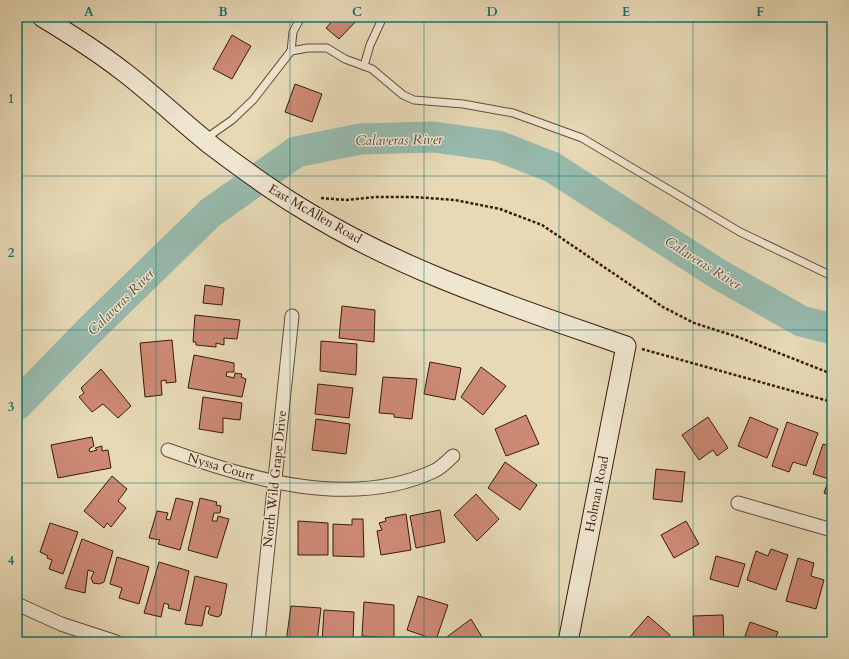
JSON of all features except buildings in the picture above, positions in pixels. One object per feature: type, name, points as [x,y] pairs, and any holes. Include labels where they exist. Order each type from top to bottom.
[{"type":"street","name":"East McAllen Road","points":[[42,17],[81,41],[124,72],[236,163],[296,205],[380,251],[423,271],[491,298],[626,346]]},
{"type":"street","name":"North Wild Grape Drive","points":[[258,642],[292,316]]},
{"type":"street","name":"Holman Road","points":[[568,642],[626,346]]},
{"type":"street","name":"Nyssa Court","points":[[168,450],[220,469],[275,482],[332,489],[381,486],[413,479],[435,470],[453,456]]},
{"type":"street","points":[[738,503],[832,530]]},
{"type":"street","points":[[17,604],[61,624],[116,642]]},
{"type":"lane","points":[[205,139],[232,120],[253,100],[291,51],[293,32],[301,17]]},
{"type":"lane","points":[[364,66],[370,45],[383,17]]},
{"type":"lane","points":[[291,51],[308,48],[327,48],[345,59],[372,68],[403,95],[414,100],[463,104],[513,113],[582,138],[740,232],[832,276]]},
{"type":"path","points":[[296,205],[321,198],[346,200],[384,196],[454,200],[500,209],[542,225],[657,303],[694,323],[738,337],[832,374]]},
{"type":"path","points":[[626,346],[654,351],[832,402]]},
{"type":"waterway","name":"Calaveras River","points":[[17,405],[92,328],[210,213],[296,152],[360,139],[433,137],[498,146],[552,167],[718,274],[801,321],[832,329]]}]
